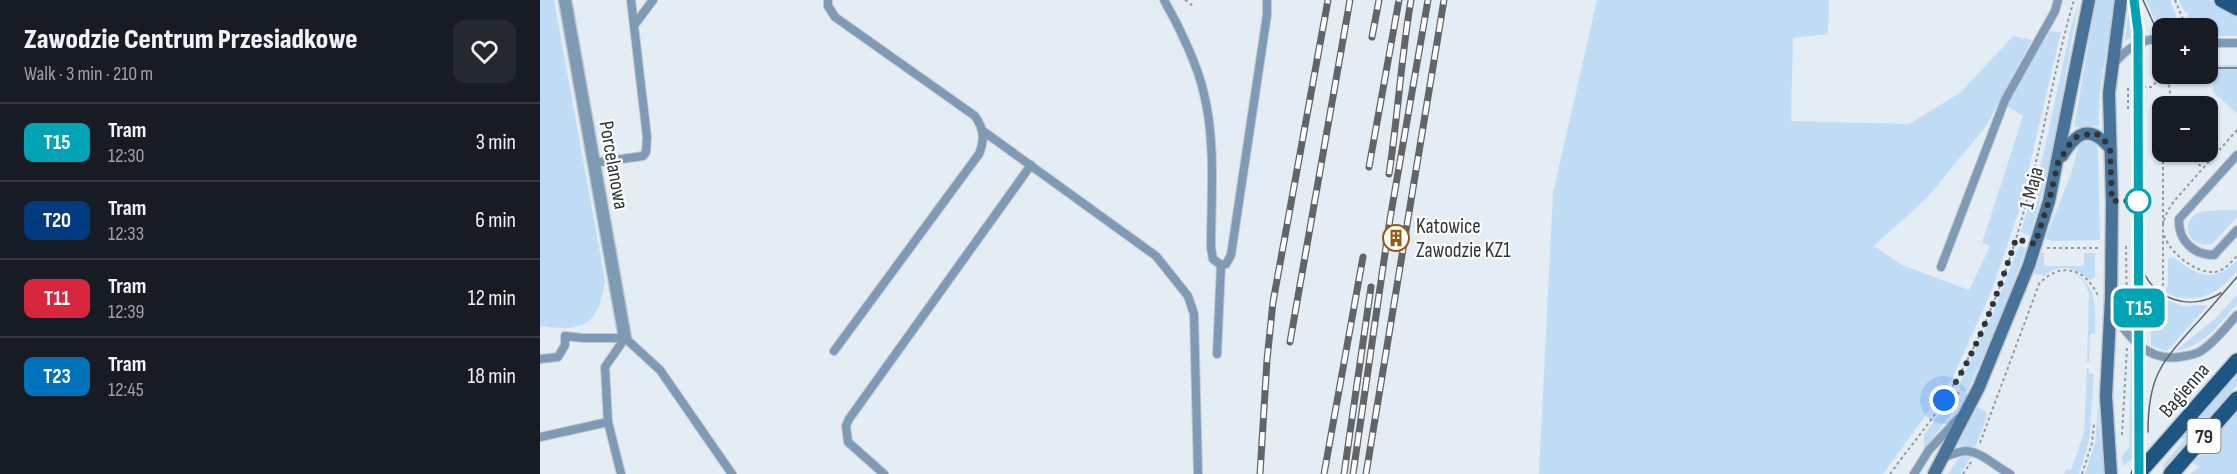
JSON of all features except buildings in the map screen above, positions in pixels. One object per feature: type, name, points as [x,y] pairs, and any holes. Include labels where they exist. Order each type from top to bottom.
[{"type":"main road","points":[[2222,0],[2237,8]]},
{"type":"main road","name":"Bagienna","points":[[2138,474],[2237,361]]},
{"type":"main road","name":"79","points":[[2171,474],[2237,399]]},
{"type":"street","name":"Porcelanowa","points":[[565,0],[625,338]]},
{"type":"street","name":"1 Maja","points":[[1934,474],[1997,345],[2035,244],[2058,163],[2089,0]]},
{"type":"street","points":[[2111,474],[2106,396],[2110,310],[2109,93],[2121,0]]},
{"type":"street","points":[[2058,163],[2071,142],[2087,133],[2101,136],[2110,148]]},
{"type":"lane","points":[[593,163],[643,156],[646,152],[647,137],[631,0]]},
{"type":"lane","points":[[635,24],[653,0]]},
{"type":"lane","points":[[828,0],[828,6],[835,17],[975,116],[983,131],[1156,256],[1188,296],[1194,314],[1198,474]]},
{"type":"lane","points":[[1164,0],[1186,45],[1204,93],[1211,144],[1211,248],[1213,259],[1221,265]]},
{"type":"lane","points":[[1221,265],[1226,264],[1231,255],[1267,0]]},
{"type":"lane","points":[[1941,267],[2005,100],[2055,11],[2058,0]]},
{"type":"lane","points":[[2113,66],[2125,51],[2146,39],[2152,39]]},
{"type":"lane","points":[[2218,43],[2237,43]]},
{"type":"lane","points":[[834,351],[979,154],[983,144],[983,131]]},
{"type":"lane","points":[[2237,155],[2179,219],[2178,229],[2183,241],[2192,249],[2207,255],[2214,255],[2237,230]]},
{"type":"lane","points":[[884,474],[848,442],[846,426],[849,419],[1031,165]]},
{"type":"lane","points":[[1217,354],[1221,265]]},
{"type":"lane","points":[[2110,310],[2128,336],[2142,349],[2158,356],[2172,358],[2199,353],[2212,343],[2237,315]]},
{"type":"lane","points":[[540,359],[558,357],[565,345],[565,336],[625,338],[660,370],[732,474]]},
{"type":"lane","points":[[621,474],[608,422],[605,367],[625,338]]},
{"type":"lane","points":[[1914,474],[1929,450],[1966,411]]},
{"type":"lane","points":[[540,437],[608,422]]},
{"type":"lane","points":[[1942,458],[1966,451],[1990,461],[1999,469],[2010,474]]},
{"type":"path","points":[[1185,0],[1193,6]]},
{"type":"path","points":[[1890,474],[1956,381],[1988,313],[2016,239],[2035,166],[2062,41],[2074,0]]},
{"type":"path","points":[[2175,0],[2182,18]]},
{"type":"path","points":[[2128,109],[2128,88],[2152,87],[2155,84]]},
{"type":"path","points":[[2127,298],[2155,298],[2163,285],[2163,162]]},
{"type":"path","points":[[2197,162],[2204,168]]},
{"type":"path","points":[[2158,228],[2163,230]]},
{"type":"path","points":[[2016,239],[2054,249],[2090,249]]},
{"type":"path","points":[[2122,437],[2128,336],[2126,246]]},
{"type":"path","points":[[1963,474],[1976,455],[2039,284],[2051,273],[2071,270],[2091,284],[2098,296]]},
{"type":"shaded area","points":[[540,0],[554,0],[605,280],[598,307],[593,316],[578,326],[567,328],[540,326]]},
{"type":"shaded area","points":[[1597,0],[1829,0],[1828,34],[1793,38],[1791,121],[1909,124],[1960,93],[2013,36],[2032,40],[1987,125],[1927,198],[1874,246],[1902,265],[1969,290],[1990,246],[1982,243],[2023,116],[2006,105],[2050,31],[2061,32],[2019,211],[1991,292],[1952,379],[1883,474],[1539,474],[1553,193]]},
{"type":"shaded area","points":[[2079,0],[2053,147],[2030,235],[2021,232],[2044,152],[2070,31]]},
{"type":"shaded area","points":[[2096,0],[2114,0],[2100,93],[2099,124],[2098,126],[2074,127]]},
{"type":"shaded area","points":[[2130,0],[2134,36],[2126,41],[2125,39]]},
{"type":"shaded area","points":[[2146,0],[2170,0],[2177,18],[2154,18]]},
{"type":"shaded area","points":[[2179,0],[2210,0],[2237,15],[2237,36],[2218,36],[2218,18],[2187,18],[2187,12],[2185,13]]},
{"type":"shaded area","points":[[2218,65],[2237,65],[2237,114],[2213,92],[2213,84],[2218,84]]},
{"type":"shaded area","points":[[2083,141],[2093,142],[2098,150],[2100,240],[2053,241],[2045,239],[2071,174],[2078,147]]},
{"type":"shaded area","points":[[2237,210],[2237,217],[2212,244],[2197,243],[2189,234],[2189,223],[2198,213]]},
{"type":"shaded area","points":[[2020,246],[2026,248],[1997,327],[1967,392],[1960,390],[1961,381],[1992,315]]},
{"type":"shaded area","points":[[2041,253],[2044,253],[2044,266],[2084,266],[2084,253],[2095,253],[2095,277],[2090,280],[2079,272],[2067,268],[2056,269],[2044,276],[2034,273]]},
{"type":"shaded area","points":[[2171,257],[2198,273],[2206,275],[2221,272],[2237,260],[2237,271],[2222,287],[2204,296],[2185,298],[2175,296],[2164,292],[2168,285],[2168,260]]},
{"type":"shaded area","points":[[2073,273],[2087,284],[2094,299],[2095,334],[2090,334],[2089,362],[2087,362],[2089,293],[2084,282]]},
{"type":"shaded area","points":[[2237,295],[2237,304],[2210,334],[2194,345],[2175,351],[2216,318]]},
{"type":"shaded area","points":[[2161,297],[2182,306],[2208,305],[2167,351],[2151,346],[2151,302],[2157,302]]},
{"type":"shaded area","points":[[2131,349],[2135,352],[2135,456],[2123,466],[2122,456],[2129,447]]},
{"type":"shaded area","points":[[2087,368],[2089,368],[2089,374],[2094,374],[2089,441],[2079,474],[2064,474],[2066,469],[2071,470],[2084,433]]},
{"type":"shaded area","points":[[2237,374],[2237,385],[2165,468],[2162,466],[2184,440],[2181,438]]},
{"type":"shaded area","points":[[1956,397],[1962,400],[1924,449],[1924,435],[1951,398]]},
{"type":"shaded area","points":[[2098,406],[2104,474],[2085,474],[2095,443]]},
{"type":"shaded area","points":[[1977,407],[1985,411],[1987,417],[1975,447],[1958,445]]},
{"type":"shaded area","points":[[2237,412],[2237,474],[2190,474],[2199,467],[2193,463]]},
{"type":"shaded area","points":[[1964,456],[1971,457],[1960,474],[1948,474],[1958,459]]},
{"type":"tram line","points":[[2134,0],[2138,31],[2139,474]]},
{"type":"tram line","name":"T15","points":[[2134,0],[2138,31],[2139,474]]},
{"type":"tram line","points":[[2143,0],[2152,20]]},
{"type":"tram line","points":[[2218,68],[2237,68]]},
{"type":"tram line","points":[[2141,265],[2146,277],[2154,287],[2174,299],[2197,302],[2221,293]]},
{"type":"tram line","points":[[2148,432],[2150,398],[2158,373],[2172,351],[2237,277]]},
{"type":"railway","points":[[1260,474],[1273,302],[1328,0]]},
{"type":"railway","points":[[1290,342],[1350,0]]},
{"type":"railway","points":[[1372,37],[1379,0]]},
{"type":"railway","points":[[1369,167],[1399,0]]},
{"type":"railway","points":[[1389,174],[1411,0]]},
{"type":"railway","points":[[1353,474],[1390,219],[1428,0]]},
{"type":"railway","points":[[1366,474],[1444,0]]},
{"type":"railway","points":[[1324,474],[1363,257]]},
{"type":"railway","points":[[1344,474],[1371,287]]},
{"type":"place","name":"Katowice Zawodzie KZ1","points":[[1396,238]]},
{"type":"route","points":[[1944,400],[1983,326],[2016,239],[2035,244],[2058,163],[2071,142],[2076,137],[2087,133],[2101,136],[2110,148],[2112,201],[2138,201]]}]
